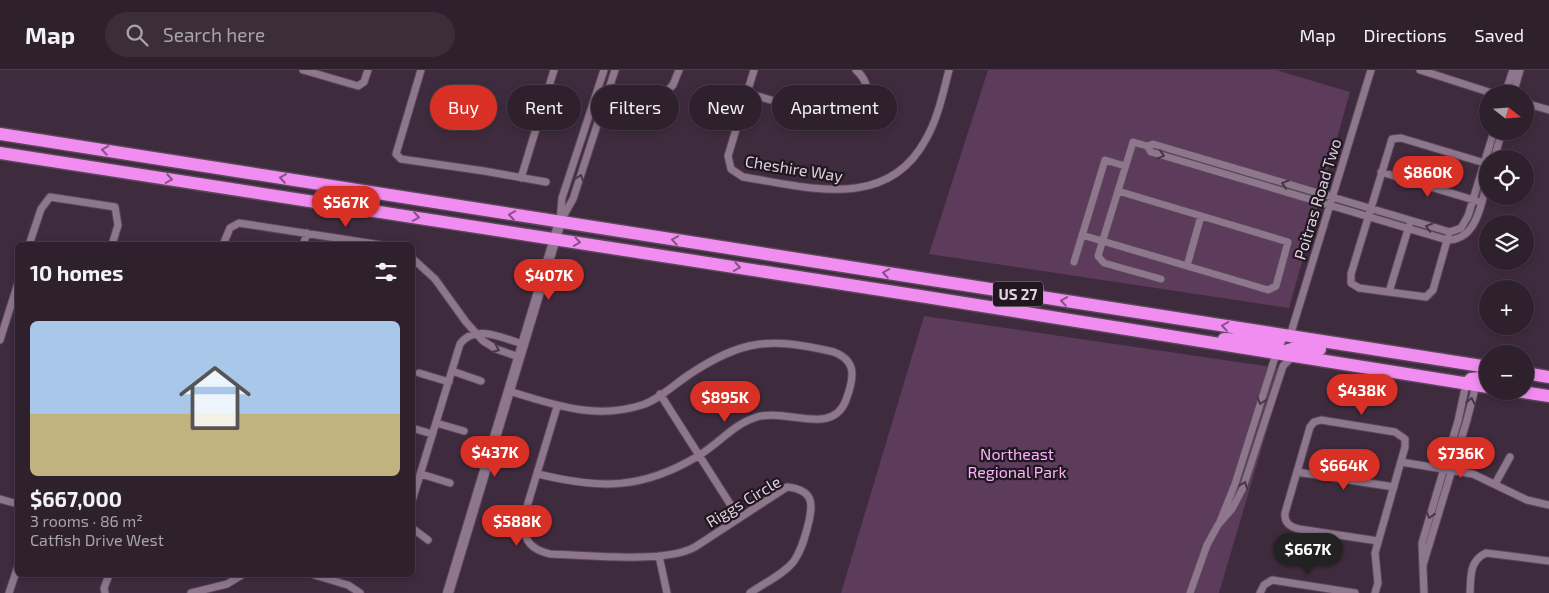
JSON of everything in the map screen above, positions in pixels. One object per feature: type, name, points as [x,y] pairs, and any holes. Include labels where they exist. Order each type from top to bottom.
[{"type":"highway","name":"US 27","points":[[0,134],[1479,366]]},
{"type":"highway","name":"US 27","points":[[6,154],[556,238],[1292,357],[1477,385]]},
{"type":"highway","points":[[6,154],[50,155],[128,166],[171,168],[180,162]]},
{"type":"highway","points":[[906,294],[910,288],[920,287],[1007,296],[1025,295]]},
{"type":"highway","points":[[1145,333],[1159,329],[1224,339],[1270,341],[1283,340],[1290,336]]},
{"type":"highway","points":[[1276,354],[1307,347],[1405,359],[1422,357]]},
{"type":"highway","points":[[1534,374],[1549,377]]},
{"type":"highway","points":[[1477,385],[1471,379],[1479,378]]},
{"type":"highway","points":[[1534,379],[1549,381]]},
{"type":"highway","points":[[1534,394],[1549,396]]},
{"type":"street","points":[[304,70],[358,86],[364,82],[368,70]]},
{"type":"street","points":[[421,70],[396,154],[401,159],[546,182]]},
{"type":"street","points":[[521,178],[554,70]]},
{"type":"street","points":[[448,593],[556,238],[560,222],[562,198],[604,70]]},
{"type":"street","points":[[560,222],[573,199],[615,70]]},
{"type":"street","points":[[674,85],[679,70]]},
{"type":"street","name":"Cheshire Way","points":[[749,85],[754,70]]},
{"type":"street","points":[[762,97],[832,118],[845,118],[857,113],[866,96],[866,84],[856,70]]},
{"type":"street","name":"Cheshire Way","points":[[736,130],[728,156],[729,165],[735,173],[743,177],[817,188],[850,190],[884,180],[901,170],[920,149],[933,125],[949,70]]},
{"type":"street","name":"Poitras Road Two","points":[[1290,336],[1370,70]]},
{"type":"street","points":[[1420,70],[1479,89]]},
{"type":"street","points":[[1508,85],[1513,70]]},
{"type":"street","points":[[1516,85],[1520,70]]},
{"type":"street","points":[[1534,106],[1549,110]]},
{"type":"street","points":[[1450,232],[1429,296],[1424,298],[1359,288],[1351,283],[1351,274],[1381,172],[1390,143],[1396,137],[1479,161]]},
{"type":"street","points":[[1161,279],[1104,263],[1098,256],[1133,142],[1147,146],[1153,144],[1332,198],[1370,210],[1448,240],[1460,238],[1469,231],[1474,222],[1479,193]]},
{"type":"street","points":[[1147,146],[1151,152],[1368,217],[1450,232],[1463,225],[1479,197]]},
{"type":"street","points":[[1192,164],[1194,156]]},
{"type":"street","points":[[1074,262],[1105,160],[1125,166]]},
{"type":"street","points":[[1381,172],[1477,201]]},
{"type":"street","points":[[1082,235],[1268,290],[1276,286],[1288,242],[1118,191]]},
{"type":"street","points":[[31,242],[41,209],[50,197],[116,207],[118,225],[113,242]]},
{"type":"street","points":[[1187,266],[1201,216]]},
{"type":"street","points":[[224,242],[230,228],[239,223],[362,242]]},
{"type":"street","points":[[1389,292],[1409,225]]},
{"type":"street","points":[[304,242],[307,233]]},
{"type":"street","points":[[415,261],[431,274],[466,322],[491,347],[519,357]]},
{"type":"street","points":[[0,340],[15,292]]},
{"type":"street","points":[[415,487],[421,474],[460,344],[466,337],[476,333],[485,333],[523,344]]},
{"type":"street","points":[[509,391],[557,407],[586,411],[616,410],[644,404],[700,368],[735,349],[763,343],[796,345],[834,352],[848,361],[852,377],[847,398],[840,412],[834,417],[822,420],[777,414],[757,416],[744,423],[699,456],[660,475],[620,484],[576,483],[538,474]]},
{"type":"street","points":[[1190,593],[1204,551],[1218,526],[1235,484],[1276,354]]},
{"type":"street","points":[[1218,526],[1232,509],[1243,488],[1283,366],[1292,357]]},
{"type":"street","points":[[419,372],[448,382]]},
{"type":"street","points":[[452,372],[481,381]]},
{"type":"street","points":[[1423,565],[1477,385]]},
{"type":"street","points":[[1424,593],[1422,542],[1460,415],[1477,385]]},
{"type":"street","points":[[660,394],[739,518]]},
{"type":"street","name":"Riggs Circle","points":[[557,407],[522,523],[525,539],[537,551],[550,554],[659,556],[689,550],[787,488],[800,488],[809,496],[812,509],[804,544],[785,570],[750,593]]},
{"type":"street","points":[[1375,593],[1378,579],[1374,557],[1406,445],[1404,437],[1395,432],[1321,420],[1314,422],[1310,427],[1285,513],[1288,524],[1299,528],[1378,541]]},
{"type":"street","points":[[436,423],[464,431]]},
{"type":"street","points":[[415,429],[432,434]]},
{"type":"street","points":[[1495,484],[1510,456]]},
{"type":"street","points":[[1401,462],[1453,469],[1476,475],[1530,501],[1549,505]]},
{"type":"street","points":[[1297,472],[1394,488]]},
{"type":"street","points":[[421,474],[450,483]]},
{"type":"street","points":[[0,499],[15,503]]},
{"type":"street","points":[[415,530],[428,540]]},
{"type":"street","points":[[1470,593],[1471,568],[1479,556],[1494,552],[1549,561]]},
{"type":"street","points":[[659,556],[667,593]]},
{"type":"street","points":[[9,593],[15,575]]},
{"type":"street","points":[[105,593],[104,588],[107,577]]},
{"type":"street","points":[[191,593],[227,584],[239,577]]},
{"type":"street","points":[[321,577],[348,585],[360,593]]},
{"type":"street","points":[[1260,593],[1266,582],[1275,580],[1319,590],[1355,593]]},
{"type":"green space","points":[[988,70],[1276,70],[1350,92],[1289,308],[929,254]]},
{"type":"green space","name":"Northeast Regional Park","points":[[924,316],[1285,369],[1219,593],[841,593]]}]
